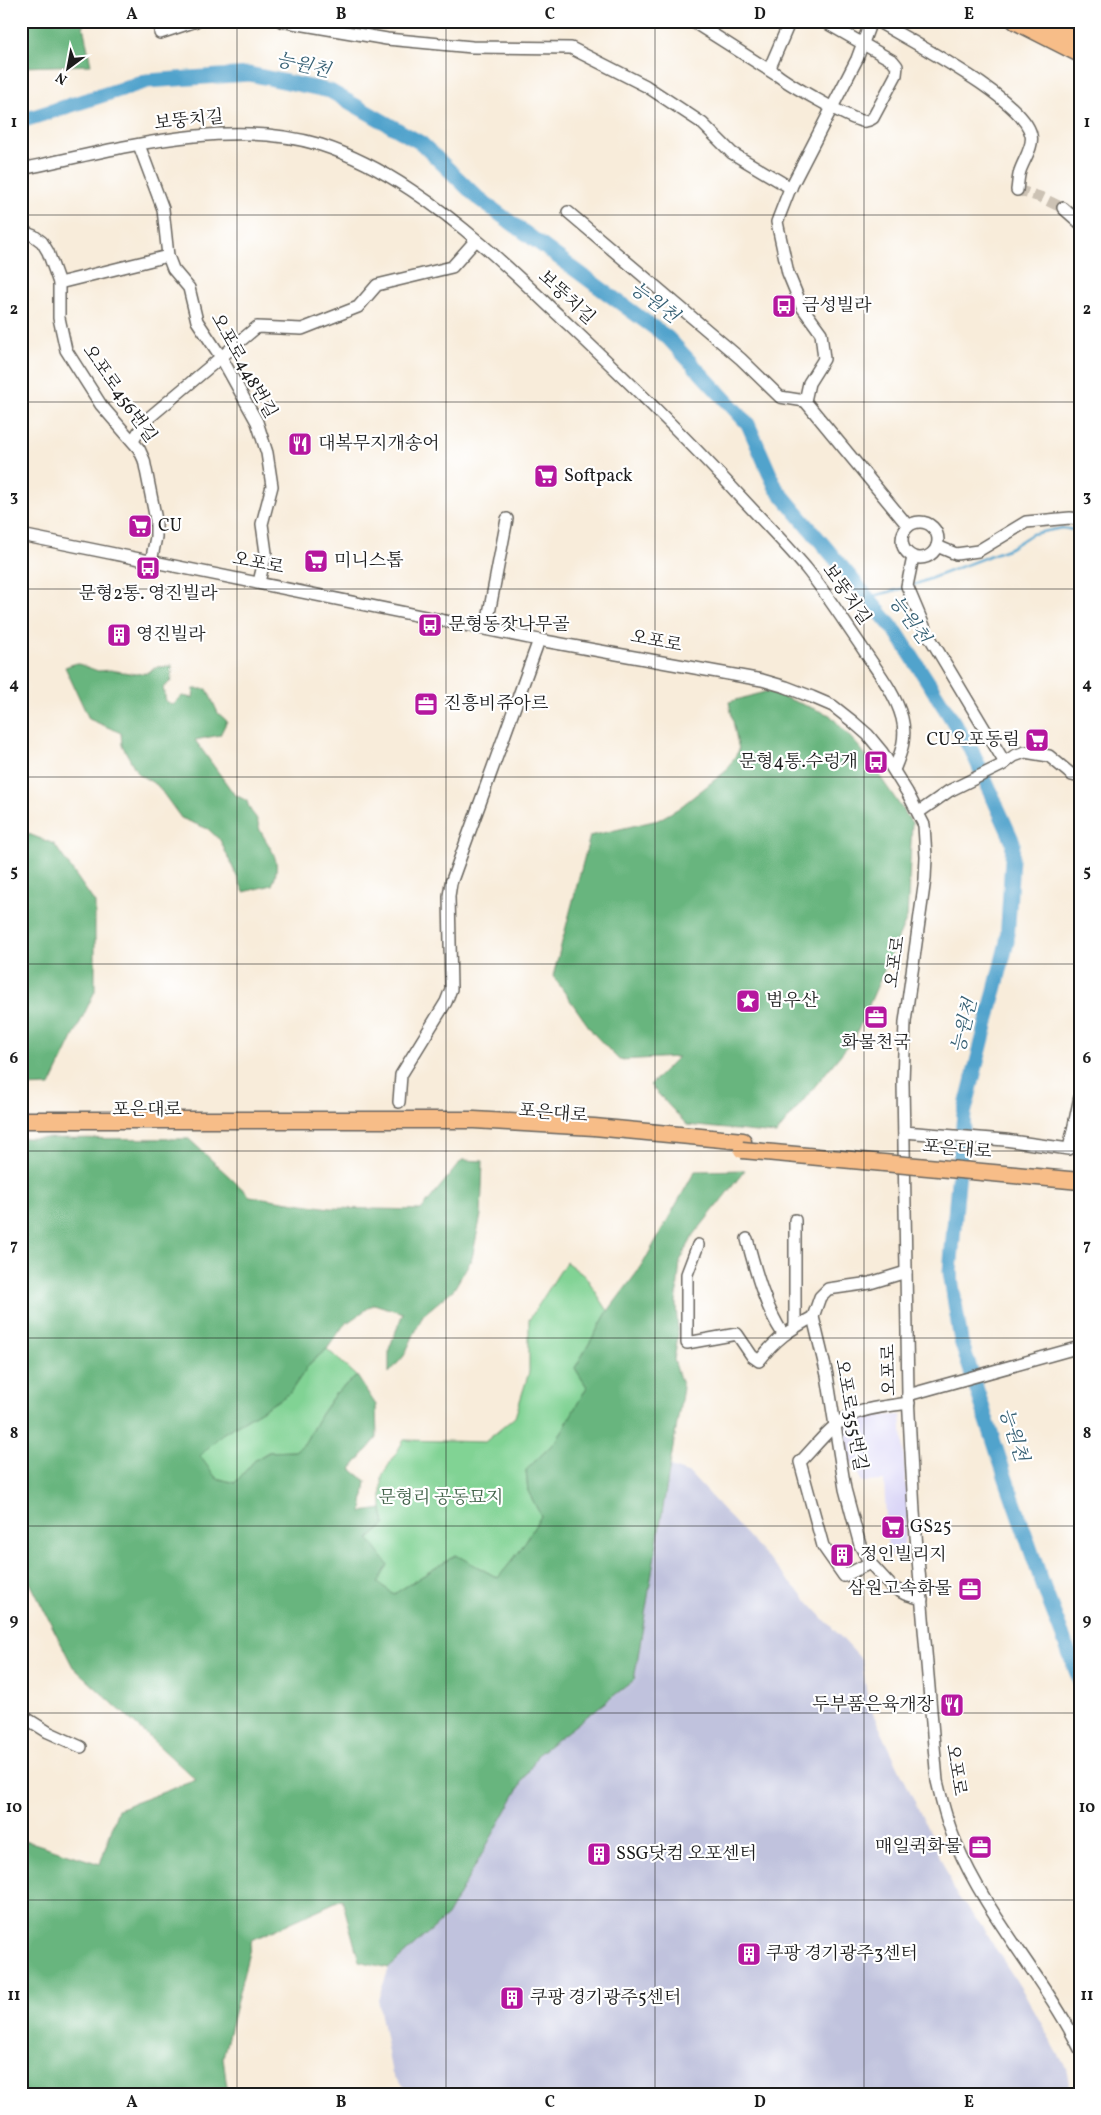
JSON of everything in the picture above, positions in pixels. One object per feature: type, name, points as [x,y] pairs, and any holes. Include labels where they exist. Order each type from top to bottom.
[{"type":"highway","points":[[1015,21],[1080,54]]},
{"type":"highway","points":[[1039,21],[1080,41]]},
{"type":"highway","name":"포은대로","points":[[21,1120],[474,1120],[594,1127],[742,1146],[1080,1180]]},
{"type":"highway","name":"포은대로","points":[[21,1130],[500,1129],[742,1146]]},
{"type":"highway","points":[[742,1146],[1080,1169]]},
{"type":"street","points":[[160,33],[196,21]]},
{"type":"street","points":[[281,21],[387,39],[472,47],[570,48],[646,86],[702,123],[732,153],[791,188]]},
{"type":"street","points":[[692,21],[775,74],[834,107],[864,121],[874,118],[896,75],[897,66],[893,61],[824,21]]},
{"type":"street","points":[[775,74],[771,64],[790,21]]},
{"type":"street","points":[[805,400],[809,383],[824,359],[821,333],[802,307],[788,273],[777,222],[791,188],[834,107],[864,44],[871,21]]},
{"type":"street","points":[[877,21],[969,76],[1007,103],[1024,121],[1032,135],[1019,173],[1017,190]]},
{"type":"street","name":"보뚱치길","points":[[21,169],[173,138],[246,133],[285,137],[320,145],[353,158],[411,189],[476,240],[652,404],[690,442],[807,569],[838,611],[894,699],[902,718],[904,735],[902,751],[894,770]]},
{"type":"street","name":"오포로448번길","points":[[139,145],[163,209],[168,256],[173,269],[189,288],[197,321],[221,357],[257,422],[268,453],[272,472],[272,486],[262,524],[266,553],[259,582]]},
{"type":"street","points":[[1063,208],[1080,223]]},
{"type":"street","points":[[568,212],[717,338],[763,379],[780,397],[805,400],[908,526]]},
{"type":"street","name":"오포로456번길","points":[[21,231],[34,236],[42,242],[48,252],[59,283],[59,318],[66,350],[101,405],[139,449],[144,460],[154,506],[156,537],[151,562]]},
{"type":"street","points":[[133,442],[145,421],[257,327],[302,329],[358,307],[377,285],[452,267],[476,240]]},
{"type":"street","points":[[59,283],[168,256]]},
{"type":"street","points":[[937,546],[956,554],[978,551],[1026,522],[1070,518],[1080,519]]},
{"type":"street","points":[[486,629],[507,519]]},
{"type":"street","points":[[919,522],[930,525],[937,535],[937,546],[930,556],[918,559],[907,554],[901,543],[902,536],[908,526],[919,522]]},
{"type":"street","name":"오포로","points":[[21,535],[539,640],[752,678],[786,686],[833,706],[868,735],[894,770],[919,812],[924,825],[926,857],[922,905],[905,1022],[903,1049],[908,1399],[914,1512],[937,1781],[948,1823],[967,1866],[985,1898],[1055,2004],[1080,2049]]},
{"type":"street","points":[[913,557],[907,586],[926,631],[1003,764]]},
{"type":"street","points":[[399,1102],[401,1075],[446,1002],[450,989],[449,896],[451,883],[539,640]]},
{"type":"street","points":[[919,812],[949,791],[1025,752],[1049,756],[1072,775],[1080,777]]},
{"type":"street","points":[[904,1132],[1006,1140],[1069,1149],[1080,1097]]},
{"type":"street","points":[[795,1220],[795,1326]]},
{"type":"street","points":[[747,1240],[760,1286],[773,1319],[783,1334]]},
{"type":"street","points":[[698,1245],[687,1274],[687,1343],[738,1334],[752,1356],[759,1362],[771,1345],[783,1334],[813,1317],[820,1297],[828,1289],[870,1283],[906,1272]]},
{"type":"street","name":"오포로355번길","points":[[813,1317],[827,1375],[845,1489],[860,1545],[870,1564],[892,1587],[905,1594],[922,1599]]},
{"type":"street","points":[[870,1564],[844,1576],[823,1546],[800,1462],[835,1426],[851,1415],[908,1399],[942,1386],[1080,1347]]},
{"type":"street","points":[[21,1715],[48,1732],[81,1747]]},
{"type":"shaded area","points":[[901,1415],[908,1511],[902,1555],[888,1556],[884,1481],[862,1482],[847,1454],[844,1427],[865,1416]]},
{"type":"shaded area","points":[[670,1467],[690,1474],[862,1660],[868,1703],[932,1838],[956,1894],[980,1924],[1026,1996],[1066,2068],[1071,2094],[411,2094],[392,2074],[378,1999],[389,1968],[447,1916],[538,1754],[634,1680]]},
{"type":"green space","points":[[21,21],[82,21],[91,65],[21,67]]},
{"type":"green space","points":[[76,663],[98,671],[110,670],[136,674],[147,673],[157,667],[172,666],[171,681],[163,688],[166,701],[173,705],[182,696],[193,698],[194,689],[207,689],[218,713],[227,721],[220,735],[195,740],[234,794],[247,801],[260,830],[272,850],[276,862],[272,885],[244,892],[220,840],[208,829],[181,818],[157,785],[138,774],[122,745],[121,733],[89,719],[65,667]]},
{"type":"green space","points":[[768,691],[830,715],[861,749],[912,823],[907,918],[855,1037],[776,1134],[687,1125],[650,1085],[678,1057],[619,1060],[594,1034],[553,976],[590,836],[658,820],[679,808],[726,771],[739,750],[729,702]]},
{"type":"green space","points":[[21,831],[54,844],[95,903],[95,991],[50,1086],[21,1087]]},
{"type":"green space","points":[[21,1138],[189,1139],[250,1196],[330,1208],[421,1210],[462,1160],[483,1161],[481,1215],[472,1258],[454,1289],[423,1315],[404,1356],[389,1373],[389,1349],[403,1313],[374,1304],[344,1325],[327,1349],[310,1363],[289,1394],[222,1434],[200,1456],[216,1478],[235,1483],[255,1460],[269,1452],[295,1451],[304,1444],[335,1394],[357,1376],[376,1405],[377,1438],[351,1469],[366,1481],[362,1512],[382,1509],[385,1525],[369,1539],[388,1565],[378,1583],[394,1594],[456,1555],[498,1578],[519,1552],[541,1516],[528,1491],[526,1470],[557,1440],[587,1387],[575,1368],[608,1311],[641,1267],[695,1171],[745,1170],[693,1236],[680,1261],[676,1303],[678,1335],[674,1360],[683,1388],[634,1680],[538,1754],[447,1916],[389,1968],[359,1961],[342,1899],[252,1940],[223,2057],[228,2094],[21,2094],[21,1839],[100,1864],[118,1809],[196,1780],[73,1667],[21,1565]]},
{"type":"green space","name":"문형리 공동묘지","points":[[566,1262],[586,1277],[608,1311],[575,1368],[587,1387],[557,1440],[526,1470],[528,1491],[541,1516],[519,1552],[498,1578],[456,1555],[394,1594],[378,1583],[369,1538],[385,1525],[382,1509],[382,1476],[404,1440],[485,1442],[515,1417],[529,1372],[529,1320]]},
{"type":"green space","points":[[327,1349],[357,1376],[335,1394],[304,1444],[295,1451],[268,1452],[255,1460],[235,1483],[216,1478],[199,1456],[222,1434],[289,1394],[310,1363]]},
{"type":"waterway","name":"능원천","points":[[21,121],[147,81],[249,74],[330,91],[421,143],[479,199],[668,338],[748,424],[776,488],[897,633],[972,751],[1013,842],[1007,942],[964,1114],[950,1272],[961,1341],[1044,1588],[1080,1681]]},
{"type":"waterway","points":[[911,586],[1010,548],[1032,534],[1062,528],[1080,531]]},
{"type":"waterway","points":[[869,597],[905,588]]},
{"type":"tunnel","points":[[1017,190],[1040,197],[1063,208]]},
{"type":"place","name":"금성빌라","points":[[784,306]]},
{"type":"place","name":"대복무지개송어","points":[[300,444]]},
{"type":"place","name":"Softpack","points":[[546,476]]},
{"type":"place","name":"CU","points":[[140,526]]},
{"type":"place","name":"미니스톱","points":[[316,561]]},
{"type":"place","name":"문형2통. 영진빌라","points":[[148,568]]},
{"type":"place","name":"문형동잣나무골","points":[[430,625]]},
{"type":"place","name":"영진빌라","points":[[119,635]]},
{"type":"place","name":"진흥비쥬아르","points":[[426,704]]},
{"type":"place","name":"CU오포동림","points":[[1037,740]]},
{"type":"place","name":"문형4통.수렁개","points":[[876,762]]},
{"type":"place","name":"범우산","points":[[748,1001]]},
{"type":"place","name":"화물천국","points":[[876,1017]]},
{"type":"place","name":"GS25","points":[[893,1527]]},
{"type":"place","name":"정인빌리지","points":[[842,1555]]},
{"type":"place","name":"삼원고속화물","points":[[970,1589]]},
{"type":"place","name":"두부품은육개장","points":[[952,1705]]},
{"type":"place","name":"매일퀵화물","points":[[980,1847]]},
{"type":"place","name":"SSG닷컴 오포센터","points":[[599,1854]]},
{"type":"place","name":"쿠팡 경기광주3센터","points":[[749,1954]]},
{"type":"place","name":"쿠팡 경기광주5센터","points":[[512,1998]]}]
